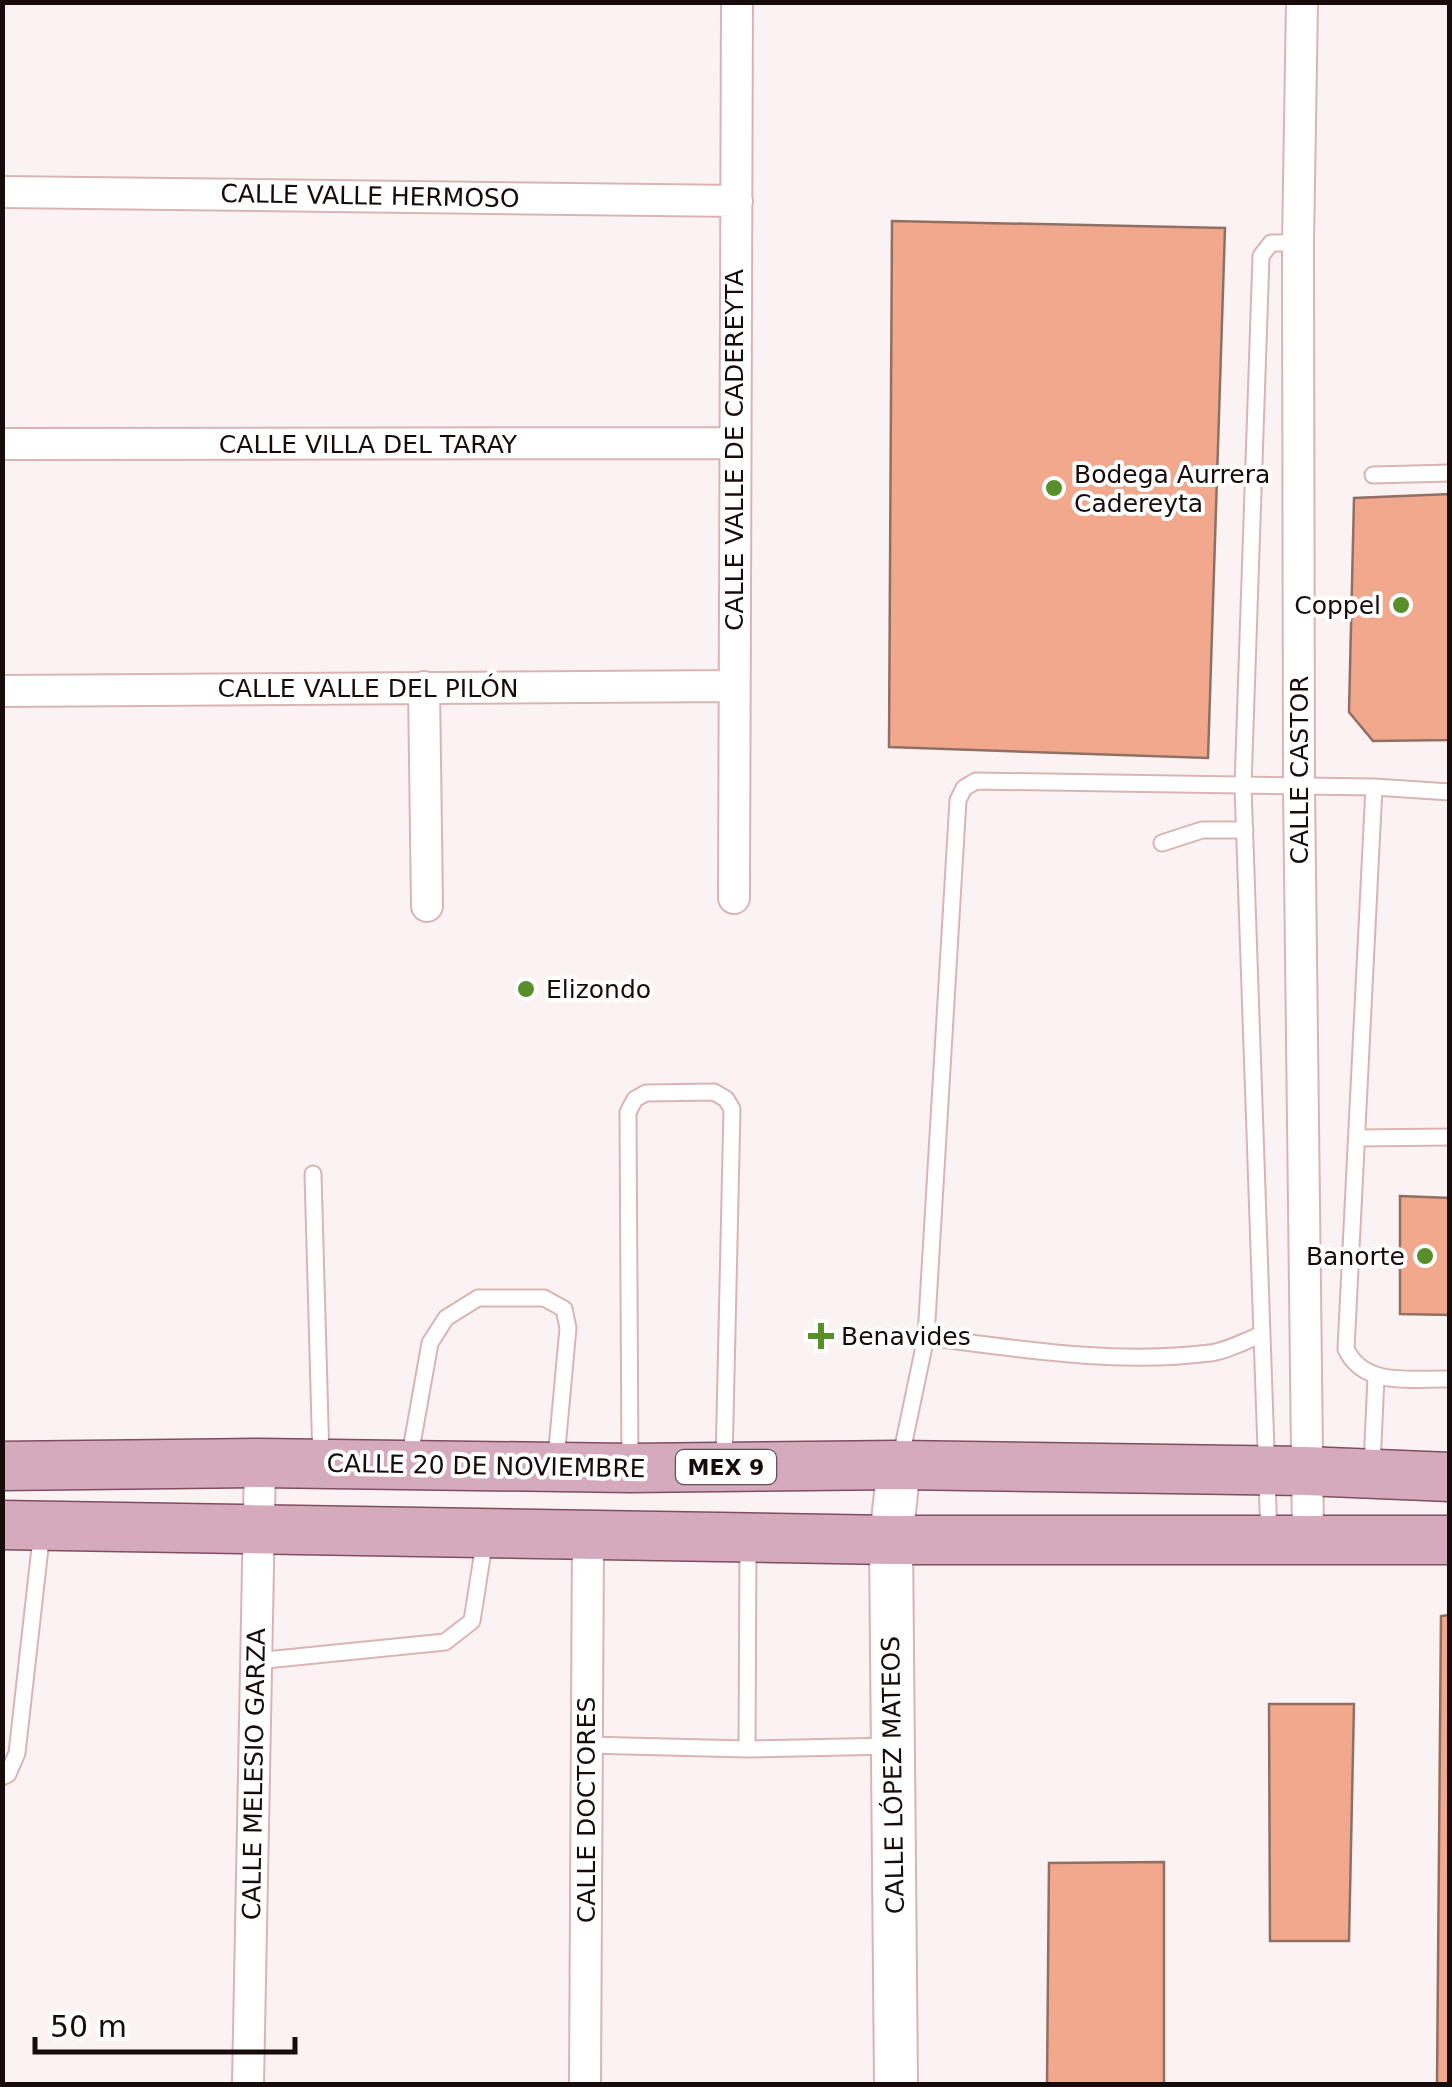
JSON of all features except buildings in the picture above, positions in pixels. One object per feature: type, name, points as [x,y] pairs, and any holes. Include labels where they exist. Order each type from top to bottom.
[{"type":"main road","name":"CALLE 20 DE NOVIEMBRE","points":[[2,1466],[899,1465],[1287,1470],[1450,1477]]},
{"type":"main road","points":[[23,1525],[891,1540],[1450,1540]]},
{"type":"street","name":"CALLE VALLE DE CADEREYTA","points":[[734,898],[737,2]]},
{"type":"street","name":"CALLE CASTOR","points":[[1289,1538],[1299,788],[1298,243],[1302,2]]},
{"type":"street","name":"CALLE VALLE HERMOSO","points":[[2,192],[736,200]]},
{"type":"street","name":"CALLE VILLA DEL TARAY","points":[[2,444],[734,443]]},
{"type":"street","name":"CALLE VALLE DEL PILÓN","points":[[2,690],[733,686]]},
{"type":"street","points":[[424,687],[427,906]]},
{"type":"street","name":"CALLE MELESIO GARZA","points":[[248,2084],[260,1463]]},
{"type":"street","name":"CALLE LÓPEZ MATEOS","points":[[896,2084],[891,1540],[899,1465]]},
{"type":"street","name":"CALLE DOCTORES","points":[[585,2084],[588,1536]]},
{"type":"lane","points":[[1287,1470],[1260,1335],[1243,786],[1261,256],[1271,243],[1298,243]]},
{"type":"lane","points":[[1373,475],[1450,473]]},
{"type":"lane","points":[[899,1465],[926,1337],[958,800],[964,788],[976,781],[1374,787],[1450,792]]},
{"type":"lane","points":[[1374,787],[1346,1349],[1356,1365],[1376,1377],[1450,1379]]},
{"type":"lane","points":[[1162,844],[1202,830],[1245,830]]},
{"type":"lane","points":[[630,1468],[628,1112],[635,1098],[646,1093],[714,1092],[732,1109],[724,1467]]},
{"type":"lane","points":[[1357,1138],[1450,1138]]},
{"type":"lane","points":[[314,1174],[321,1464]]},
{"type":"lane","points":[[409,1465],[430,1343],[446,1318],[478,1298],[544,1298],[564,1310],[568,1328],[556,1467]]},
{"type":"lane","points":[[926,1337],[1048,1353],[1148,1356],[1213,1353],[1260,1335]]},
{"type":"lane","points":[[1372,1475],[1376,1377]]},
{"type":"lane","points":[[2,1776],[8,1774],[16,1753],[23,1525]]},
{"type":"lane","points":[[256,1660],[445,1642],[472,1621],[486,1534]]},
{"type":"lane","points":[[747,1749],[748,1538]]},
{"type":"lane","points":[[587,1745],[747,1749],[892,1746]]},
{"type":"place","name":"Bodega Aurrera Cadereyta","points":[[1054,488]]},
{"type":"place","name":"Coppel","points":[[1401,605]]},
{"type":"place","name":"Elizondo","points":[[526,989]]},
{"type":"place","name":"Banorte","points":[[1425,1256]]},
{"type":"place","name":"Benavides","points":[[821,1336]]}]
